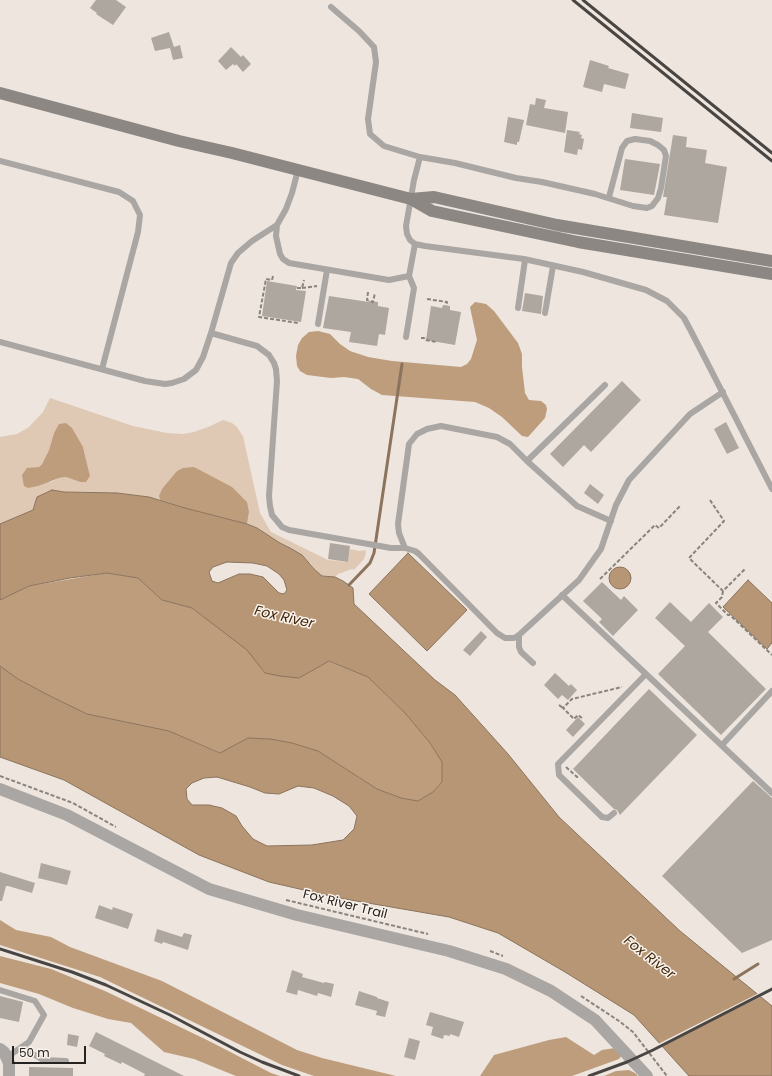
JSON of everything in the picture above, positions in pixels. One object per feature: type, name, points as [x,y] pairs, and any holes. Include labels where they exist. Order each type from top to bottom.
[{"type":"main road","points":[[0,93],[179,141],[411,199],[432,211],[528,232],[638,253],[772,274]]},
{"type":"main road","points":[[411,199],[434,198],[564,226],[772,262]]},
{"type":"street","points":[[0,789],[67,815],[209,889],[297,915],[449,951],[506,969],[551,991],[595,1020],[648,1076]]},
{"type":"street","points":[[3,1053],[9,1063],[9,1076]]},
{"type":"lane","points":[[331,7],[359,31],[374,47],[376,62],[368,119],[370,134],[384,146],[420,157],[455,163],[516,178],[542,182],[609,197],[633,206],[646,208],[652,206],[658,198],[666,156],[664,150],[650,141],[635,139],[627,141],[622,148],[609,197]]},
{"type":"lane","points":[[420,157],[414,180],[406,226],[407,234],[410,240],[415,244],[425,246],[525,260],[583,272],[646,290],[667,301],[684,318],[772,488]]},
{"type":"lane","points":[[0,161],[119,192],[133,201],[140,215],[138,232],[102,369]]},
{"type":"lane","points":[[298,170],[288,204],[277,224],[276,236],[280,254],[283,259],[289,263],[389,280],[409,276]]},
{"type":"lane","points":[[0,342],[156,383],[165,384],[190,376],[196,370],[203,357],[231,263],[238,253],[252,241],[277,224]]},
{"type":"lane","points":[[406,336],[414,288],[409,276],[415,244]]},
{"type":"lane","points":[[518,308],[525,260]]},
{"type":"lane","points":[[545,313],[553,266]]},
{"type":"lane","points":[[318,324],[327,270]]},
{"type":"lane","points":[[211,333],[258,346],[269,355],[274,363],[277,381],[269,496],[272,515],[277,522],[282,527],[289,530],[391,548],[405,548],[415,551],[497,633],[510,639],[519,635],[579,580],[601,549],[616,505],[629,480],[690,414],[723,392]]},
{"type":"lane","points":[[527,461],[605,385]]},
{"type":"lane","points":[[405,548],[399,533],[398,524],[409,444],[417,434],[427,429],[440,426],[497,437],[510,444],[577,506],[611,521]]},
{"type":"lane","points":[[562,595],[772,792]]},
{"type":"lane","points":[[519,635],[519,647],[533,663]]},
{"type":"lane","points":[[614,813],[608,818],[602,817],[558,775],[558,764],[646,674]]},
{"type":"lane","points":[[722,745],[772,691]]},
{"type":"lane","points":[[0,990],[35,1001],[44,1015],[29,1042],[22,1047],[3,1053]]},
{"type":"lane","points":[[22,1047],[43,1060],[66,1061]]},
{"type":"path","points":[[273,276],[272,280],[266,279],[259,317],[298,323]]},
{"type":"path","points":[[302,288],[304,280]]},
{"type":"path","points":[[297,288],[319,286]]},
{"type":"path","points":[[368,292],[367,300],[373,302],[374,292]]},
{"type":"path","points":[[427,298],[447,302],[446,306]]},
{"type":"path","points":[[421,338],[437,342]]},
{"type":"path","points":[[710,500],[724,521],[689,558],[723,591]]},
{"type":"path","points":[[600,579],[655,525],[659,528],[681,506]]},
{"type":"path","points":[[746,568],[723,591],[722,597],[716,603],[772,655]]},
{"type":"path","points":[[563,708],[572,699],[637,683]]},
{"type":"path","points":[[559,705],[574,719],[578,715],[582,718]]},
{"type":"path","points":[[563,763],[577,777],[579,776]]},
{"type":"path","points":[[0,776],[73,803],[117,828]]},
{"type":"path","name":"Fox River Trail","points":[[284,899],[434,936]]},
{"type":"path","points":[[485,950],[507,958]]},
{"type":"path","points":[[575,993],[619,1020],[633,1032],[667,1076]]},
{"type":"shaded area","points":[[475,302],[486,304],[494,311],[518,343],[522,354],[525,393],[529,400],[541,401],[546,405],[547,409],[545,418],[528,437],[522,436],[502,417],[489,408],[475,402],[382,395],[358,379],[307,375],[300,371],[297,366],[296,356],[298,345],[302,338],[309,332],[318,331],[330,334],[350,351],[368,357],[392,361],[461,367],[467,364],[471,359],[477,340],[470,307]]},
{"type":"shaded area","points":[[50,398],[133,426],[167,433],[183,434],[194,432],[223,420],[232,423],[243,436],[260,513],[271,532],[328,560],[348,562],[350,549],[359,551],[365,550],[366,552],[364,559],[354,570],[352,569],[338,574],[335,577],[322,576],[311,564],[290,548],[257,528],[247,524],[249,512],[159,496],[160,500],[117,493],[64,492],[52,490],[37,497],[33,510],[0,524],[0,437],[17,434],[29,427],[43,412]],"holes":[[[54,433],[83,447],[90,476],[80,482],[66,477],[59,478],[51,482],[34,468],[39,467],[42,464],[49,450]]]},
{"type":"shaded area","points":[[66,423],[72,428],[83,447],[90,476],[86,482],[80,482],[66,477],[38,486],[28,488],[24,486],[22,475],[27,468],[39,467],[42,464],[59,424]]},
{"type":"shaded area","points":[[194,467],[232,487],[247,502],[249,512],[247,524],[160,500],[159,496],[162,489],[177,471],[183,468]]},
{"type":"shaded area","points":[[107,573],[138,578],[162,600],[192,608],[248,650],[265,673],[299,678],[328,661],[368,677],[406,714],[430,743],[443,762],[442,782],[433,792],[418,801],[401,798],[377,789],[318,751],[292,743],[270,739],[248,738],[221,753],[169,731],[87,714],[18,679],[0,666],[0,600],[29,586]]},
{"type":"shaded area","points":[[0,920],[16,930],[51,937],[70,947],[162,981],[297,1050],[322,1058],[396,1076],[314,1076],[282,1065],[100,977],[0,945]]},
{"type":"shaded area","points":[[0,956],[51,969],[105,991],[209,1041],[271,1073],[280,1076],[236,1076],[194,1059],[164,1052],[131,1023],[108,1019],[73,1008],[39,994],[0,983]]},
{"type":"shaded area","points":[[566,1037],[594,1055],[602,1050],[615,1048],[622,1055],[619,1059],[572,1076],[480,1076],[494,1055],[549,1040]]},
{"type":"shaded area","points":[[629,1070],[638,1076],[604,1076],[616,1071]]},
{"type":"water","name":"Fox River","points":[[52,490],[64,492],[117,493],[149,497],[247,524],[257,528],[302,555],[322,576],[335,577],[353,588],[354,604],[435,680],[455,695],[508,754],[559,817],[680,931],[772,1006],[772,1076],[689,1076],[634,1015],[498,933],[449,917],[339,898],[269,882],[199,855],[64,780],[0,757],[0,666],[18,679],[87,714],[169,731],[220,753],[248,738],[270,739],[292,743],[318,751],[377,789],[401,798],[418,801],[433,792],[442,782],[442,762],[430,743],[406,714],[368,677],[329,661],[299,678],[265,673],[247,650],[192,608],[162,600],[138,578],[107,573],[70,578],[29,586],[0,600],[0,524],[33,510],[37,497]],"holes":[[[227,562],[253,563],[267,566],[279,574],[284,580],[287,590],[284,594],[279,593],[263,577],[250,574],[239,574],[218,583],[212,581],[209,572],[213,567]],[[217,777],[265,793],[279,794],[298,786],[314,788],[333,796],[349,806],[357,816],[354,829],[343,840],[312,845],[267,846],[253,839],[236,816],[222,808],[209,805],[192,805],[187,799],[186,789],[192,783],[204,778]]]},
{"type":"water","points":[[408,553],[467,610],[427,651],[369,594]]},
{"type":"water","points":[[620,567],[628,570],[631,578],[628,586],[620,589],[612,586],[609,578],[612,570]]},
{"type":"water","points":[[748,580],[772,603],[772,643],[767,649],[723,607]]},
{"type":"pier","points":[[759,993],[762,996],[660,1047],[658,1044]]},
{"type":"building","points":[[96,0],[116,0],[126,7],[113,25],[96,14],[97,13],[90,8]]},
{"type":"building","points":[[169,32],[174,47],[180,45],[183,58],[173,60],[170,48],[155,51],[151,38]]},
{"type":"building","points":[[231,47],[241,57],[243,55],[251,64],[243,72],[236,64],[235,66],[233,64],[226,70],[218,61]]},
{"type":"building","points":[[590,60],[609,66],[608,68],[629,74],[625,89],[604,84],[602,92],[583,87]]},
{"type":"building","points":[[536,98],[546,100],[544,108],[568,112],[565,133],[526,125],[530,104],[535,105]]},
{"type":"building","points":[[632,113],[663,118],[661,132],[630,128]]},
{"type":"building","points":[[508,117],[524,120],[517,145],[504,142]]},
{"type":"building","points":[[567,130],[580,132],[579,134],[582,135],[581,138],[584,139],[582,150],[578,149],[577,155],[564,152]]},
{"type":"building","points":[[673,135],[687,137],[686,147],[707,150],[705,163],[727,167],[718,223],[664,215],[667,197],[663,197]]},
{"type":"building","points":[[625,159],[660,164],[654,195],[620,190]]},
{"type":"building","points":[[267,281],[297,286],[296,290],[306,291],[301,322],[262,316]]},
{"type":"building","points":[[525,293],[543,296],[541,314],[522,311]]},
{"type":"building","points":[[329,296],[378,302],[378,306],[389,308],[385,335],[379,334],[377,346],[349,342],[351,332],[323,328]]},
{"type":"building","points":[[443,305],[450,306],[450,310],[461,312],[455,345],[426,340],[431,306],[442,308]]},
{"type":"building","points":[[622,381],[641,400],[591,452],[584,445],[563,467],[550,454]]},
{"type":"building","points":[[726,422],[739,448],[727,454],[714,429]]},
{"type":"building","points":[[590,484],[604,495],[598,504],[584,493]]},
{"type":"building","points":[[330,543],[350,546],[348,562],[328,559]]},
{"type":"building","points":[[602,582],[621,600],[624,596],[638,610],[613,636],[599,622],[602,619],[583,601]]},
{"type":"building","points":[[670,602],[691,622],[709,603],[723,617],[708,632],[766,689],[721,735],[658,674],[685,646],[655,618]]},
{"type":"building","points":[[481,631],[487,637],[470,656],[463,650]]},
{"type":"building","points":[[555,673],[569,686],[571,684],[577,690],[568,700],[562,695],[558,699],[544,685]]},
{"type":"building","points":[[649,689],[697,735],[620,815],[617,810],[614,809],[573,769]]},
{"type":"building","points":[[578,717],[585,724],[573,737],[566,730]]},
{"type":"building","points":[[753,781],[772,798],[772,940],[742,953],[662,876]]},
{"type":"building","points":[[41,863],[71,871],[67,885],[38,878]]},
{"type":"building","points":[[0,872],[35,883],[32,893],[6,886],[2,901],[0,901]]},
{"type":"building","points":[[99,905],[112,910],[113,907],[133,914],[128,929],[95,918]]},
{"type":"building","points":[[157,929],[182,937],[184,933],[192,935],[188,950],[163,942],[162,944],[154,941]]},
{"type":"building","points":[[292,970],[303,974],[302,977],[334,984],[331,997],[318,993],[317,996],[298,990],[297,995],[286,992]]},
{"type":"building","points":[[359,991],[389,1002],[385,1017],[376,1015],[377,1011],[355,1005]]},
{"type":"building","points":[[0,996],[23,1002],[19,1022],[0,1018]]},
{"type":"building","points":[[430,1012],[464,1022],[459,1037],[450,1034],[450,1036],[444,1035],[443,1039],[431,1035],[433,1027],[426,1025]]},
{"type":"building","points":[[96,1032],[184,1076],[144,1076],[145,1074],[122,1062],[121,1064],[104,1056],[105,1054],[89,1046]]},
{"type":"building","points":[[68,1034],[79,1036],[77,1047],[67,1045]]},
{"type":"building","points":[[409,1038],[420,1041],[415,1060],[404,1057]]},
{"type":"building","points":[[29,1067],[73,1068],[73,1076],[29,1076]]},
{"type":"waterway","points":[[349,585],[370,563],[374,553],[402,364]]},
{"type":"waterway","points":[[734,979],[758,964]]},
{"type":"railway","points":[[573,0],[772,161]]},
{"type":"railway","points":[[583,0],[772,153]]},
{"type":"railway","points":[[0,949],[72,972],[106,985],[170,1015],[240,1052],[299,1076]]},
{"type":"railway","points":[[589,1076],[627,1062],[653,1050],[772,989]]}]
